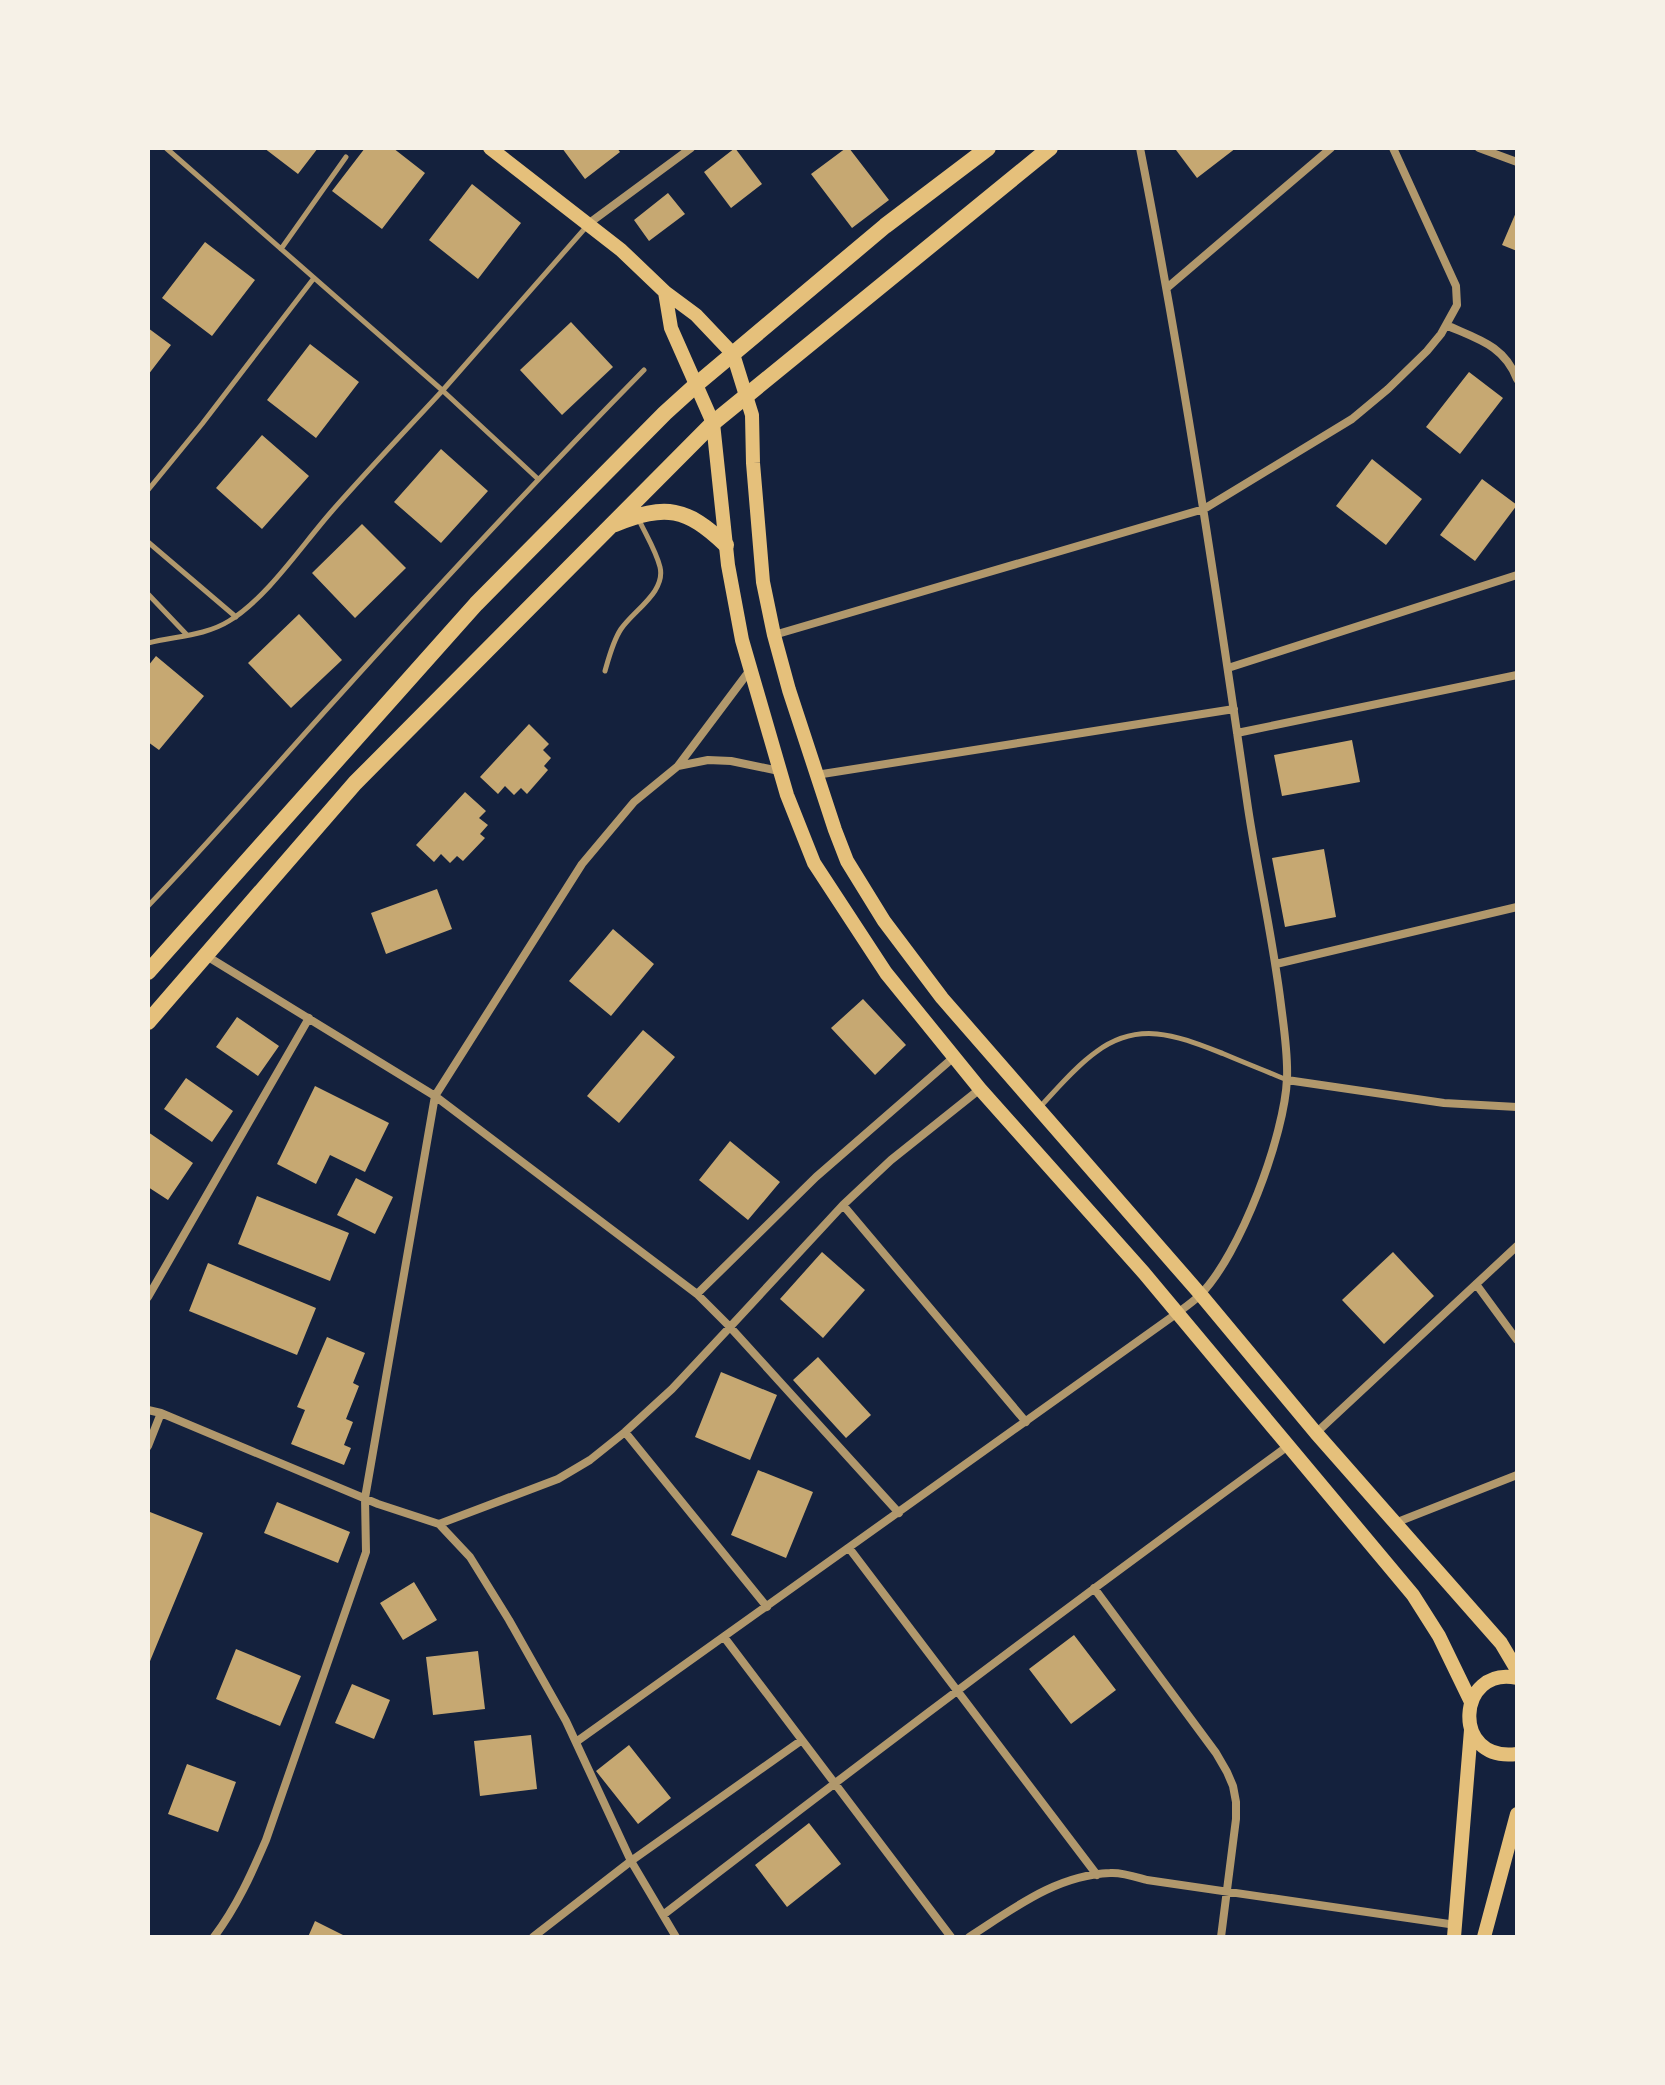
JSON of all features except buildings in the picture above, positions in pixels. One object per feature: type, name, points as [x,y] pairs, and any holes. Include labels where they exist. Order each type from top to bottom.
[{"type":"highway","points":[[148,972],[476,604],[665,413],[885,226],[988,148]]},
{"type":"highway","points":[[148,1022],[355,783],[713,423],[1050,148]]},
{"type":"highway","points":[[610,526],[637,515],[671,511],[701,523],[726,545]]},
{"type":"main road","points":[[490,148],[621,250],[665,292],[696,315],[733,354],[752,415],[763,582],[774,635],[816,775],[847,861],[877,911],[942,998],[1501,1643],[1517,1670]]},
{"type":"main road","points":[[665,292],[671,328],[713,423],[726,545],[742,640],[779,771],[814,863],[886,973],[980,1089],[1144,1273],[1413,1595],[1439,1636],[1471,1702]]},
{"type":"main road","points":[[1517,1678],[1499,1678],[1480,1689],[1471,1702],[1468,1719],[1476,1740],[1494,1753],[1517,1754]]},
{"type":"main road","points":[[1455,1931],[1471,1730]]},
{"type":"main road","points":[[1484,1937],[1517,1814]]},
{"type":"street","points":[[588,224],[691,148]]},
{"type":"street","points":[[576,1742],[1201,1295],[1245,1221],[1267,1169],[1279,1130],[1287,1080],[1276,964],[1250,818],[1168,287],[1140,148]]},
{"type":"street","points":[[1168,287],[1331,148]]},
{"type":"street","points":[[774,635],[1204,509],[1352,419],[1427,351],[1457,305],[1456,286],[1393,148]]},
{"type":"street","points":[[1479,148],[1517,162]]},
{"type":"street","points":[[1446,325],[1499,351],[1517,379]]},
{"type":"street","points":[[1228,668],[1517,575]]},
{"type":"street","points":[[214,1937],[232,1913],[260,1854],[366,1552],[365,1498],[435,1096],[582,864],[634,802],[678,766],[750,670]]},
{"type":"street","points":[[1237,733],[1517,675]]},
{"type":"street","points":[[816,775],[1234,709]]},
{"type":"street","points":[[678,766],[708,760],[731,761],[779,771]]},
{"type":"street","points":[[1276,964],[1517,907]]},
{"type":"street","points":[[205,955],[435,1096],[697,1294],[899,1513]]},
{"type":"street","points":[[148,1297],[309,1018]]},
{"type":"street","points":[[697,1294],[816,1177],[954,1057]]},
{"type":"street","points":[[1287,1080],[1444,1103],[1517,1107]]},
{"type":"street","points":[[439,1524],[558,1479],[590,1460],[625,1432],[672,1389],[843,1205],[891,1160],[980,1089]]},
{"type":"street","points":[[843,1205],[1026,1422]]},
{"type":"street","points":[[1316,1433],[1517,1246]]},
{"type":"street","points":[[1476,1284],[1517,1340]]},
{"type":"street","points":[[148,1410],[365,1498],[439,1524],[470,1557],[516,1632],[576,1742],[631,1861],[676,1937]]},
{"type":"street","points":[[148,1446],[161,1413]]},
{"type":"street","points":[[625,1432],[767,1607]]},
{"type":"street","points":[[663,1915],[834,1782],[1288,1446]]},
{"type":"street","points":[[1395,1523],[1517,1475]]},
{"type":"street","points":[[849,1548],[1097,1875]]},
{"type":"street","points":[[1094,1588],[1205,1737],[1227,1772],[1236,1802],[1236,1819],[1221,1937]]},
{"type":"street","points":[[724,1637],[951,1937]]},
{"type":"street","points":[[533,1937],[631,1861],[802,1740]]},
{"type":"street","points":[[969,1937],[1044,1890],[1073,1878],[1112,1872],[1455,1931]]},
{"type":"lane","points":[[166,148],[442,390],[538,479]]},
{"type":"lane","points":[[281,249],[346,157]]},
{"type":"lane","points":[[148,643],[226,624],[252,605],[588,224]]},
{"type":"lane","points":[[148,490],[314,278]]},
{"type":"lane","points":[[148,906],[538,479],[644,370]]},
{"type":"lane","points":[[605,671],[621,629],[661,579],[660,566],[637,515]]},
{"type":"lane","points":[[148,542],[236,617]]},
{"type":"lane","points":[[148,594],[187,635]]},
{"type":"lane","points":[[1038,1109],[1094,1053],[1123,1038],[1139,1034],[1182,1037],[1287,1080]]}]
